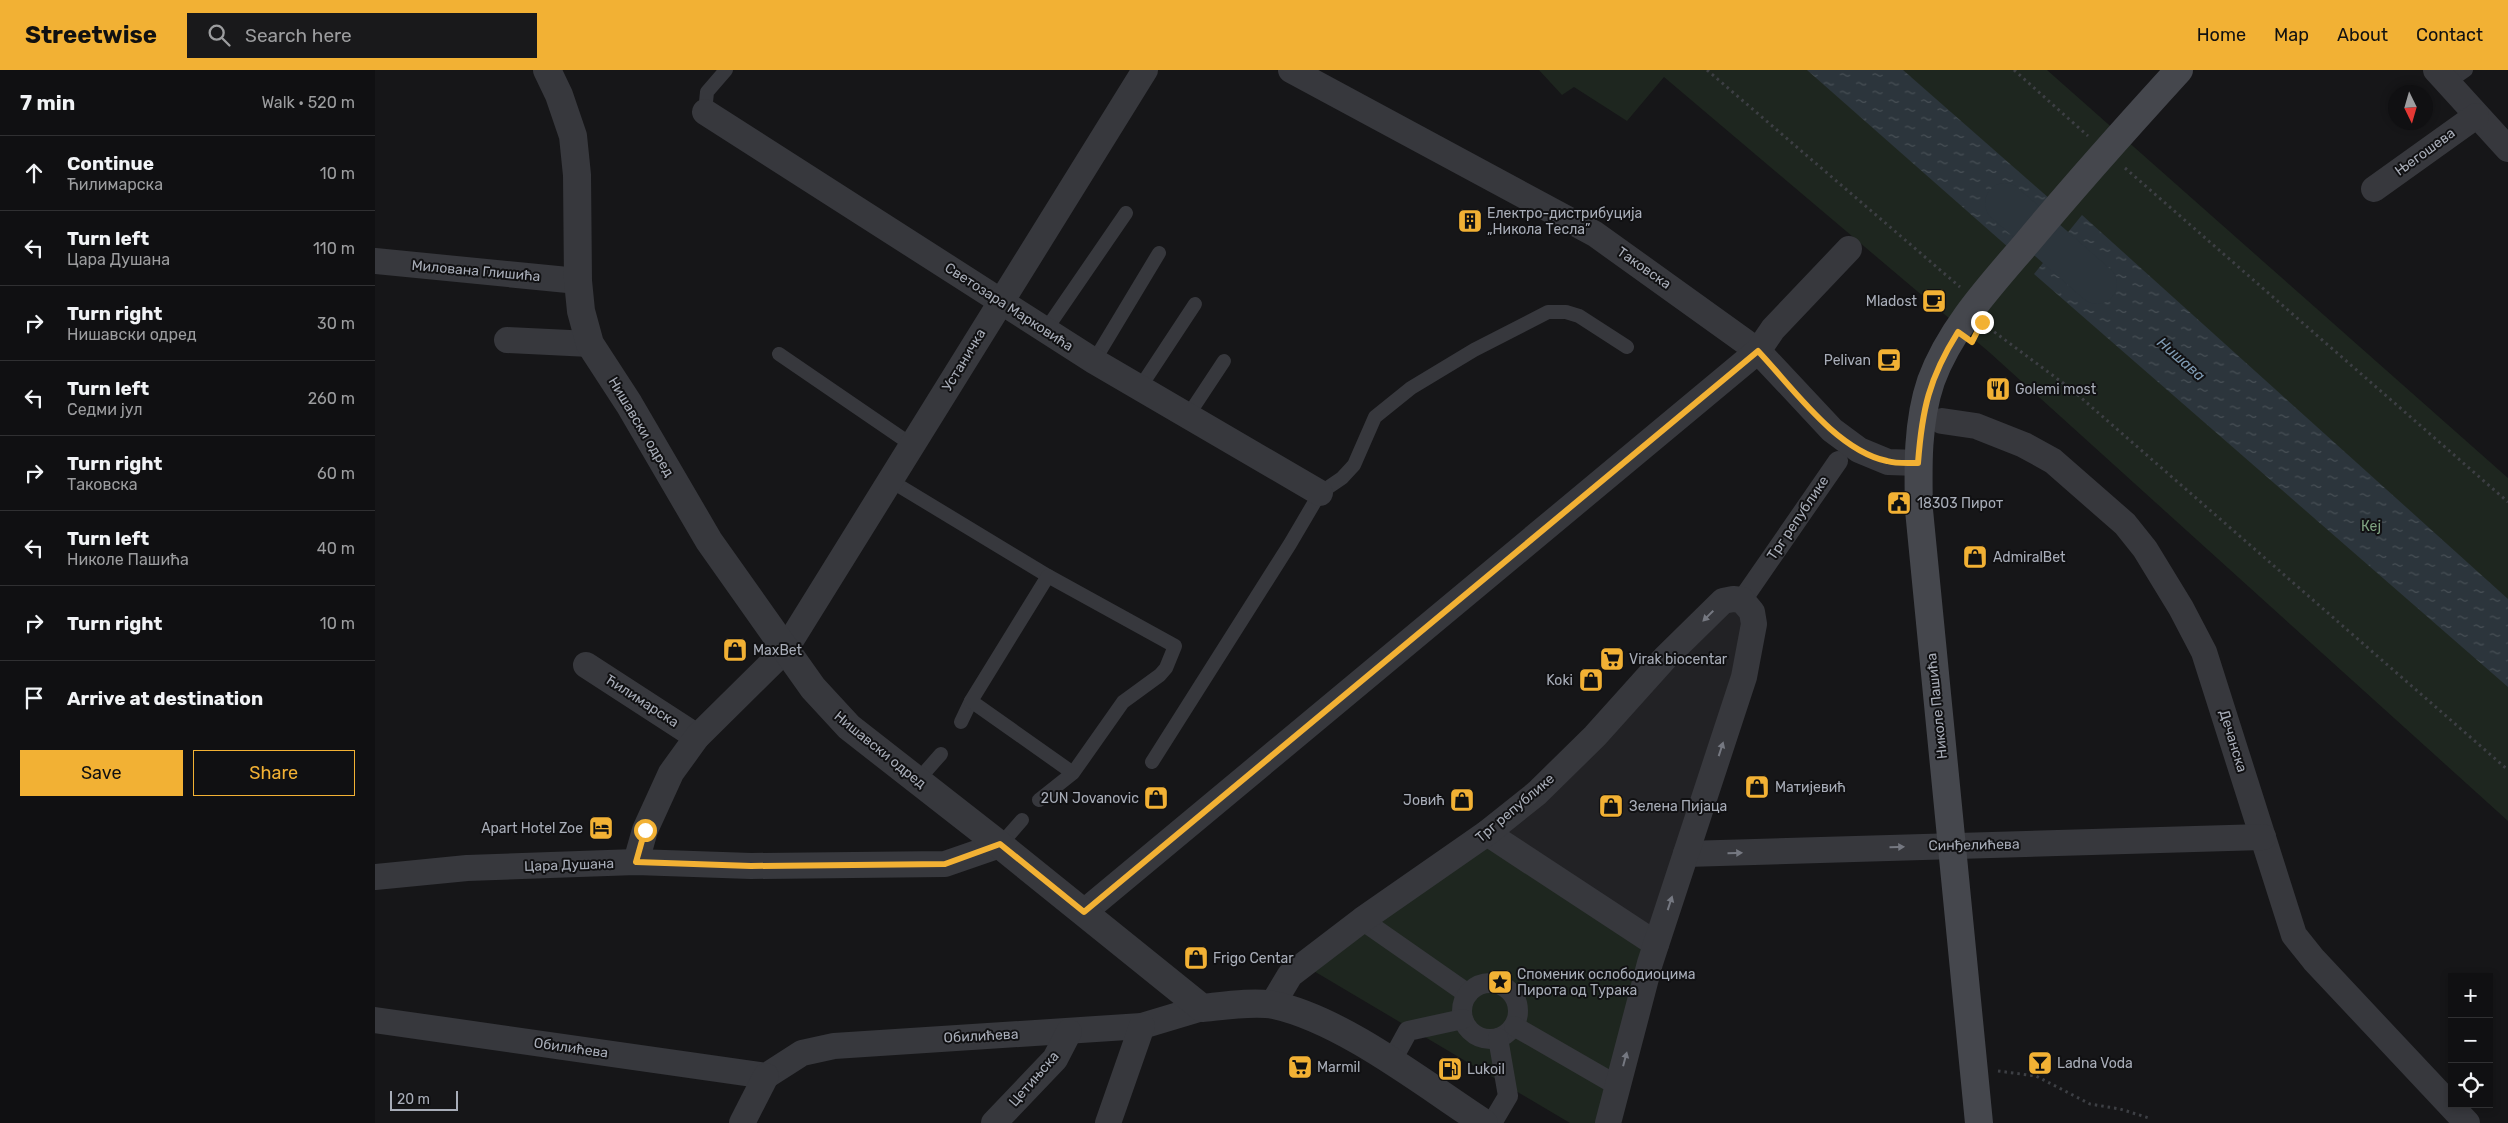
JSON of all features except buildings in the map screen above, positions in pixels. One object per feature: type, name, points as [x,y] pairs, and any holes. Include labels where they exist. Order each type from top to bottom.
[{"type":"main road","name":"Николе Пашића","points":[[1979,1123],[1925,580],[1919,510],[1919,441],[1931,383],[1940,362],[1972,306],[2096,151],[2179,70]]},
{"type":"street","name":"Нишавски одред","points":[[547,70],[559,95],[573,136],[577,175],[578,281],[581,311],[590,344],[629,404],[709,541],[785,650],[831,710],[849,727],[1000,844],[1201,1008]]},
{"type":"street","name":"Устаничка","points":[[785,650],[1145,70]]},
{"type":"street","name":"Таковска","points":[[1291,70],[1490,175],[1595,234],[1758,351],[1832,430],[1859,450],[1888,462],[1918,463]]},
{"type":"street","points":[[2449,75],[2477,116],[2508,149]]},
{"type":"street","name":"Светозара Марковића","points":[[705,112],[1045,331],[1139,389],[1320,493]]},
{"type":"street","name":"Његошева","points":[[2374,189],[2477,116]]},
{"type":"street","points":[[1084,912],[1758,351],[1773,329],[1849,249]]},
{"type":"street","name":"Милована Глишића","points":[[375,261],[578,281]]},
{"type":"street","points":[[507,340],[590,344]]},
{"type":"street","name":"Дечанска","points":[[1942,421],[1976,426],[2024,445],[2053,461],[2125,524],[2145,549],[2181,608],[2204,652],[2294,935],[2314,960],[2467,1123]]},
{"type":"street","name":"Трг републике","points":[[1272,1004],[1291,975],[1362,920],[1487,833],[1544,787],[1595,736],[1666,657],[1723,601],[1733,598],[1742,600],[1838,460]]},
{"type":"street","points":[[1608,1123],[1656,944],[1748,659],[1754,624],[1752,612],[1742,600]]},
{"type":"street","points":[[636,862],[645,830],[671,773],[697,737],[785,650]]},
{"type":"street","name":"Ћилимарска","points":[[586,665],[697,737]]},
{"type":"street","points":[[1487,833],[1656,944]]},
{"type":"street","name":"Синђелићева","points":[[1686,854],[2263,837]]},
{"type":"street","name":"Цара Душана","points":[[375,877],[467,868],[636,862],[751,866],[945,864],[1000,844]]},
{"type":"street","points":[[1362,920],[1468,994]]},
{"type":"street","points":[[1485,984],[1504,986],[1517,1001],[1519,1010],[1514,1026],[1506,1034],[1498,1038],[1480,1038],[1473,1033],[1463,1019],[1464,1001],[1468,994],[1476,987],[1485,984]]},
{"type":"street","points":[[1108,1123],[1142,1026],[1201,1008],[1272,1004],[1300,1013],[1339,1030],[1484,1123]]},
{"type":"street","points":[[1391,1062],[1408,1031],[1463,1019]]},
{"type":"street","name":"Обилићева","points":[[375,1020],[766,1076]]},
{"type":"street","name":"Обилићева","points":[[742,1123],[766,1076],[801,1053],[834,1046],[1142,1026]]},
{"type":"street","points":[[1514,1026],[1618,1086]]},
{"type":"street","name":"Цетињска","points":[[994,1123],[1055,1059],[1069,1032]]},
{"type":"street","points":[[1492,1123],[1508,1096],[1498,1038]]},
{"type":"lane","points":[[705,112],[707,92],[726,70]]},
{"type":"lane","points":[[1045,331],[1126,213]]},
{"type":"lane","points":[[1094,361],[1159,253]]},
{"type":"lane","points":[[1139,389],[1195,304]]},
{"type":"lane","points":[[1152,762],[1290,544],[1320,493],[1342,478],[1354,465],[1375,417],[1411,388],[1474,350],[1548,312],[1566,312],[1579,316],[1627,347]]},
{"type":"lane","points":[[779,354],[912,445]]},
{"type":"lane","points":[[1187,417],[1224,361]]},
{"type":"lane","points":[[891,481],[1048,576],[1175,646],[1166,668],[1160,675],[1123,702],[1073,773],[1039,800]]},
{"type":"lane","points":[[961,722],[971,701],[1048,576]]},
{"type":"lane","points":[[971,701],[1073,773]]},
{"type":"lane","points":[[918,780],[941,754]]},
{"type":"lane","points":[[1000,844],[1022,820]]},
{"type":"path","points":[[1707,70],[1962,289],[1972,306],[2071,389],[2508,770]]},
{"type":"path","points":[[2013,70],[2096,151],[2508,502]]},
{"type":"path","points":[[1973,1068],[2036,1076],[2090,1104],[2120,1108],[2149,1118]]},
{"type":"shaded area","name":"Зелена Пијаца","points":[[1738,603],[1749,631],[1657,956],[1486,838]]},
{"type":"green space","name":"Кеј","points":[[1539,70],[2047,70],[2508,478],[2508,821],[1989,352],[1664,77],[1627,121],[1574,87],[1562,95]]},
{"type":"green space","points":[[1486,838],[1657,956],[1608,1123],[1570,1123],[1307,967]]},
{"type":"water","points":[[1807,70],[1903,70],[2058,206],[2017,255]]},
{"type":"water","points":[[2082,215],[2508,599],[2508,687],[2034,274]]},
{"type":"waterway","name":"Нишава","points":[[2005,203],[2097,284]]},
{"type":"place","name":"Електро-дистрибуција „Никола Тесла”","points":[[1470,221]]},
{"type":"place","name":"Mladost","points":[[1934,301]]},
{"type":"place","name":"Pelivan","points":[[1889,360]]},
{"type":"place","name":"Golemi most","points":[[1998,389]]},
{"type":"place","name":"18303 Пирот","points":[[1899,503]]},
{"type":"place","name":"AdmiralBet","points":[[1975,557]]},
{"type":"place","name":"MaxBet","points":[[735,650]]},
{"type":"place","name":"Virak biocentar","points":[[1612,659]]},
{"type":"place","name":"Koki","points":[[1591,680]]},
{"type":"place","name":"Матијевић","points":[[1757,787]]},
{"type":"place","name":"2UN Jovanovic","points":[[1156,798]]},
{"type":"place","name":"Јовић","points":[[1462,800]]},
{"type":"place","name":"Зелена Пијаца","points":[[1611,806]]},
{"type":"place","name":"Apart Hotel Zoe","points":[[601,828]]},
{"type":"place","name":"Frigo Centar","points":[[1196,958]]},
{"type":"place","name":"Споменик ослободиоцима Пирота од Турака","points":[[1500,982]]},
{"type":"place","name":"Ladna Voda","points":[[2040,1063]]},
{"type":"place","name":"Marmil","points":[[1300,1067]]},
{"type":"place","name":"Lukoil","points":[[1450,1069]]},
{"type":"route","points":[[645,830],[636,862],[751,866],[945,864],[1000,844],[1084,912],[1758,351],[1832,430],[1859,450],[1888,462],[1918,463],[1919,441],[1927,397],[1940,362],[1958,332],[1972,342],[1982,322]]}]
